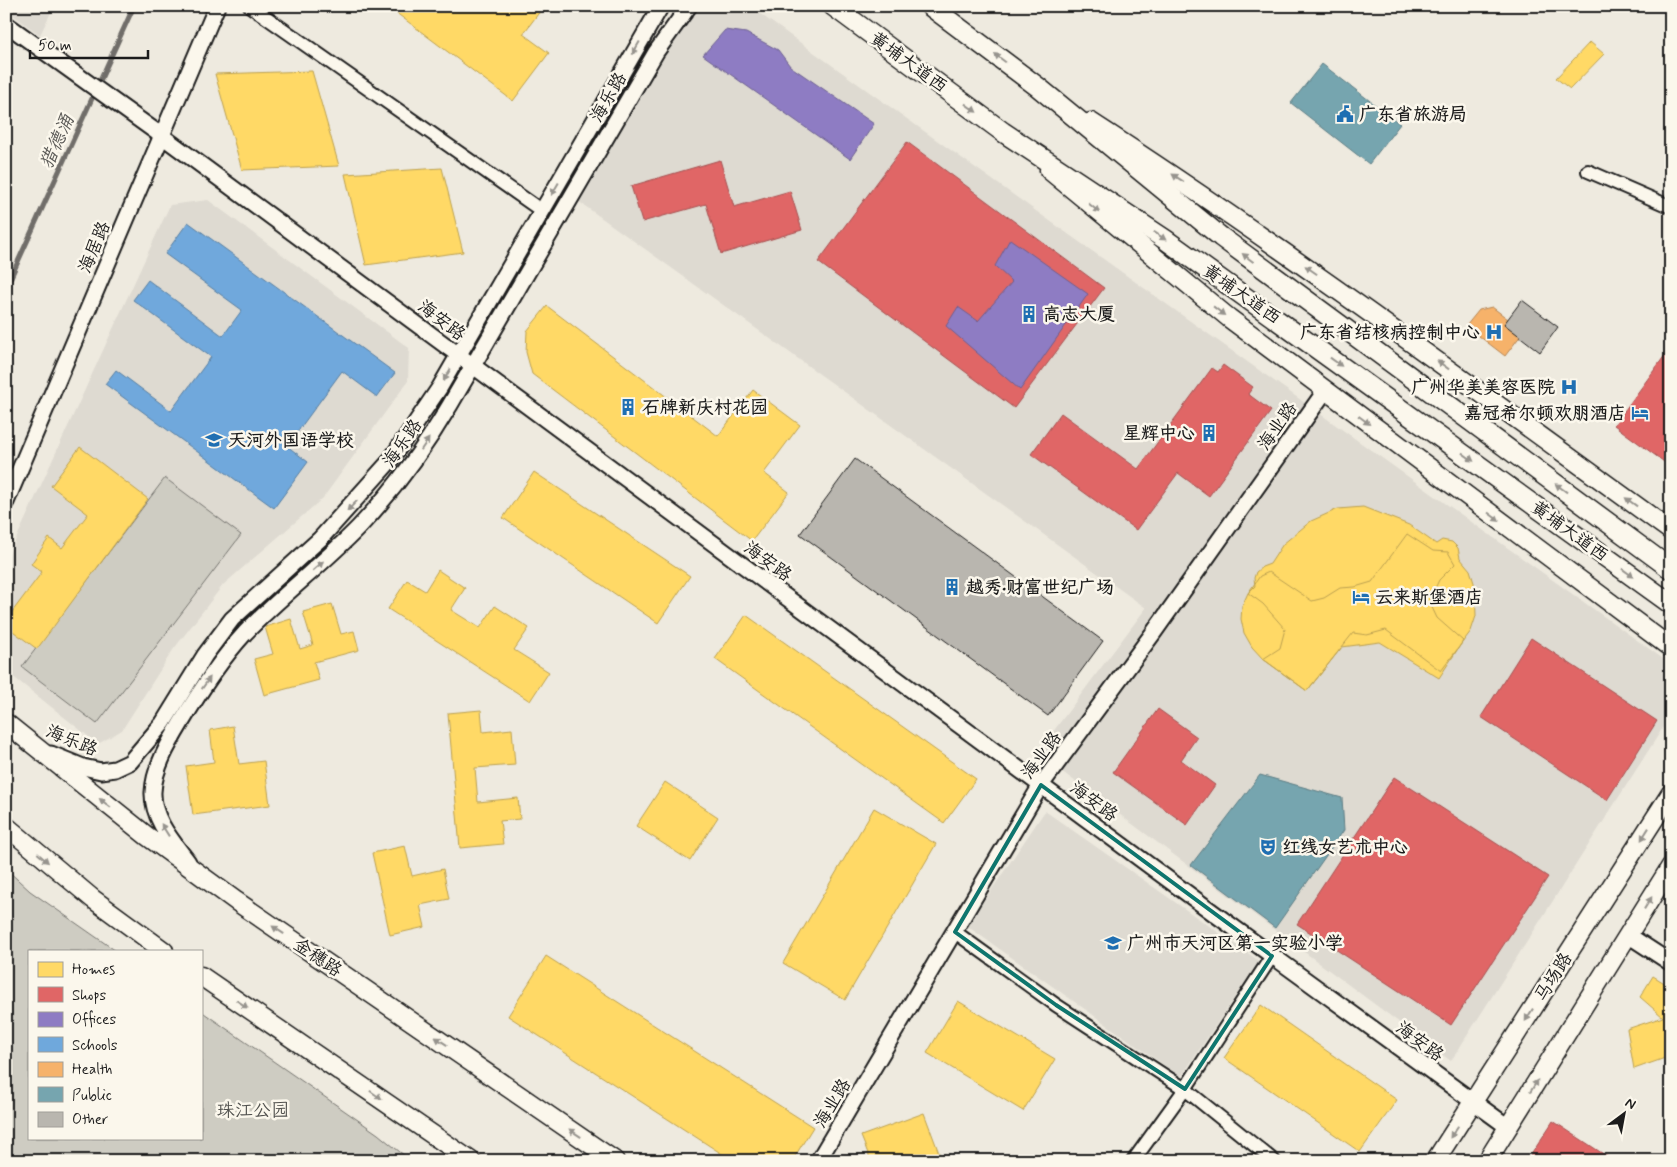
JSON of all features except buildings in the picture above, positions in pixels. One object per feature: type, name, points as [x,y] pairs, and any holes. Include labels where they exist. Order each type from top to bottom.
[{"type":"main road","name":"黄埔大道西","points":[[833,6],[1003,132],[1166,240],[1671,604]]},
{"type":"main road","name":"黄埔大道西","points":[[930,6],[1038,88],[1228,242],[1671,569]]},
{"type":"main road","points":[[1038,88],[1203,195],[1318,275],[1671,530]]},
{"type":"main road","points":[[1003,132],[1186,285],[1325,391],[1671,648]]},
{"type":"main road","points":[[6,723],[29,743]]},
{"type":"main road","points":[[6,730],[29,743]]},
{"type":"main road","name":"金穗路","points":[[29,743],[193,870],[615,1161]]},
{"type":"main road","name":"马场路","points":[[1440,1159],[1671,793]]},
{"type":"main road","points":[[6,826],[93,900],[163,950]]},
{"type":"main road","points":[[1487,1161],[1671,866]]},
{"type":"main road","points":[[202,977],[471,1161]]},
{"type":"street","name":"海居路","points":[[6,502],[217,6]]},
{"type":"street","points":[[250,6],[542,211]]},
{"type":"street","name":"海乐路","points":[[29,743],[65,761],[101,771],[115,769],[130,762],[163,723],[205,655],[232,619],[320,539],[389,462],[458,356],[661,6]]},
{"type":"street","name":"海乐路","points":[[193,870],[160,822],[154,806],[153,792],[157,772],[176,730],[212,676],[244,635],[337,549],[399,481],[437,426],[656,52],[688,6]]},
{"type":"street","name":"海安路","points":[[6,24],[162,136],[1041,786],[1508,1127]]},
{"type":"street","points":[[1588,171],[1671,207]]},
{"type":"street","name":"海业路","points":[[818,1161],[1041,786],[1154,632],[1325,391]]},
{"type":"street","points":[[6,717],[29,743]]},
{"type":"street","points":[[955,932],[1056,1005],[1185,1089],[1274,1161]]},
{"type":"street","points":[[1628,935],[1671,963]]},
{"type":"street","points":[[1133,1161],[1185,1089],[1272,956]]},
{"type":"highlighted area","points":[[1041,785],[1272,956],[1185,1089],[1056,1005],[955,932]]},
{"type":"shaded area","points":[[6,6],[54,6],[40,35],[6,10]]},
{"type":"shaded area","points":[[700,6],[749,6],[1669,663],[1671,715],[1451,1061],[1037,753],[1146,608],[578,201],[681,25]]},
{"type":"shaded area","name":"天河外国语学校","points":[[208,200],[409,348],[408,381],[323,498],[223,585],[173,650],[122,730],[98,744],[6,671],[6,561],[170,205]]},
{"type":"shaded area","name":"广州市天河区第一实验小学","points":[[1045,811],[1259,961],[1181,1077],[967,926]]},
{"type":"green space","points":[[165,478],[241,535],[97,724],[22,667]]},
{"type":"green space","name":"珠江公园","points":[[6,869],[30,891],[115,950],[28,950],[28,1140],[202,1140],[202,1012],[378,1134],[411,1161],[6,1161]]},
{"type":"waterway","name":"猎德涌","points":[[6,288],[134,6]]},
{"type":"place","name":"广东省旅游局","points":[[1345,114]]},
{"type":"place","name":"高志大厦","points":[[1029,314]]},
{"type":"place","name":"广东省结核病控制中心","points":[[1494,332]]},
{"type":"place","name":"广州华美美容医院","points":[[1569,387]]},
{"type":"place","name":"石牌新庆村花园","points":[[628,407]]},
{"type":"place","name":"嘉冠希尔顿欢朋酒店","points":[[1640,413]]},
{"type":"place","name":"星辉中心","points":[[1209,433]]},
{"type":"place","name":"天河外国语学校","points":[[214,440]]},
{"type":"place","name":"越秀·财富世纪广场","points":[[952,587]]},
{"type":"place","name":"云来斯堡酒店","points":[[1361,597]]},
{"type":"place","name":"红线女艺术中心","points":[[1268,847]]},
{"type":"place","name":"广州市天河区第一实验小学","points":[[1113,943]]}]
